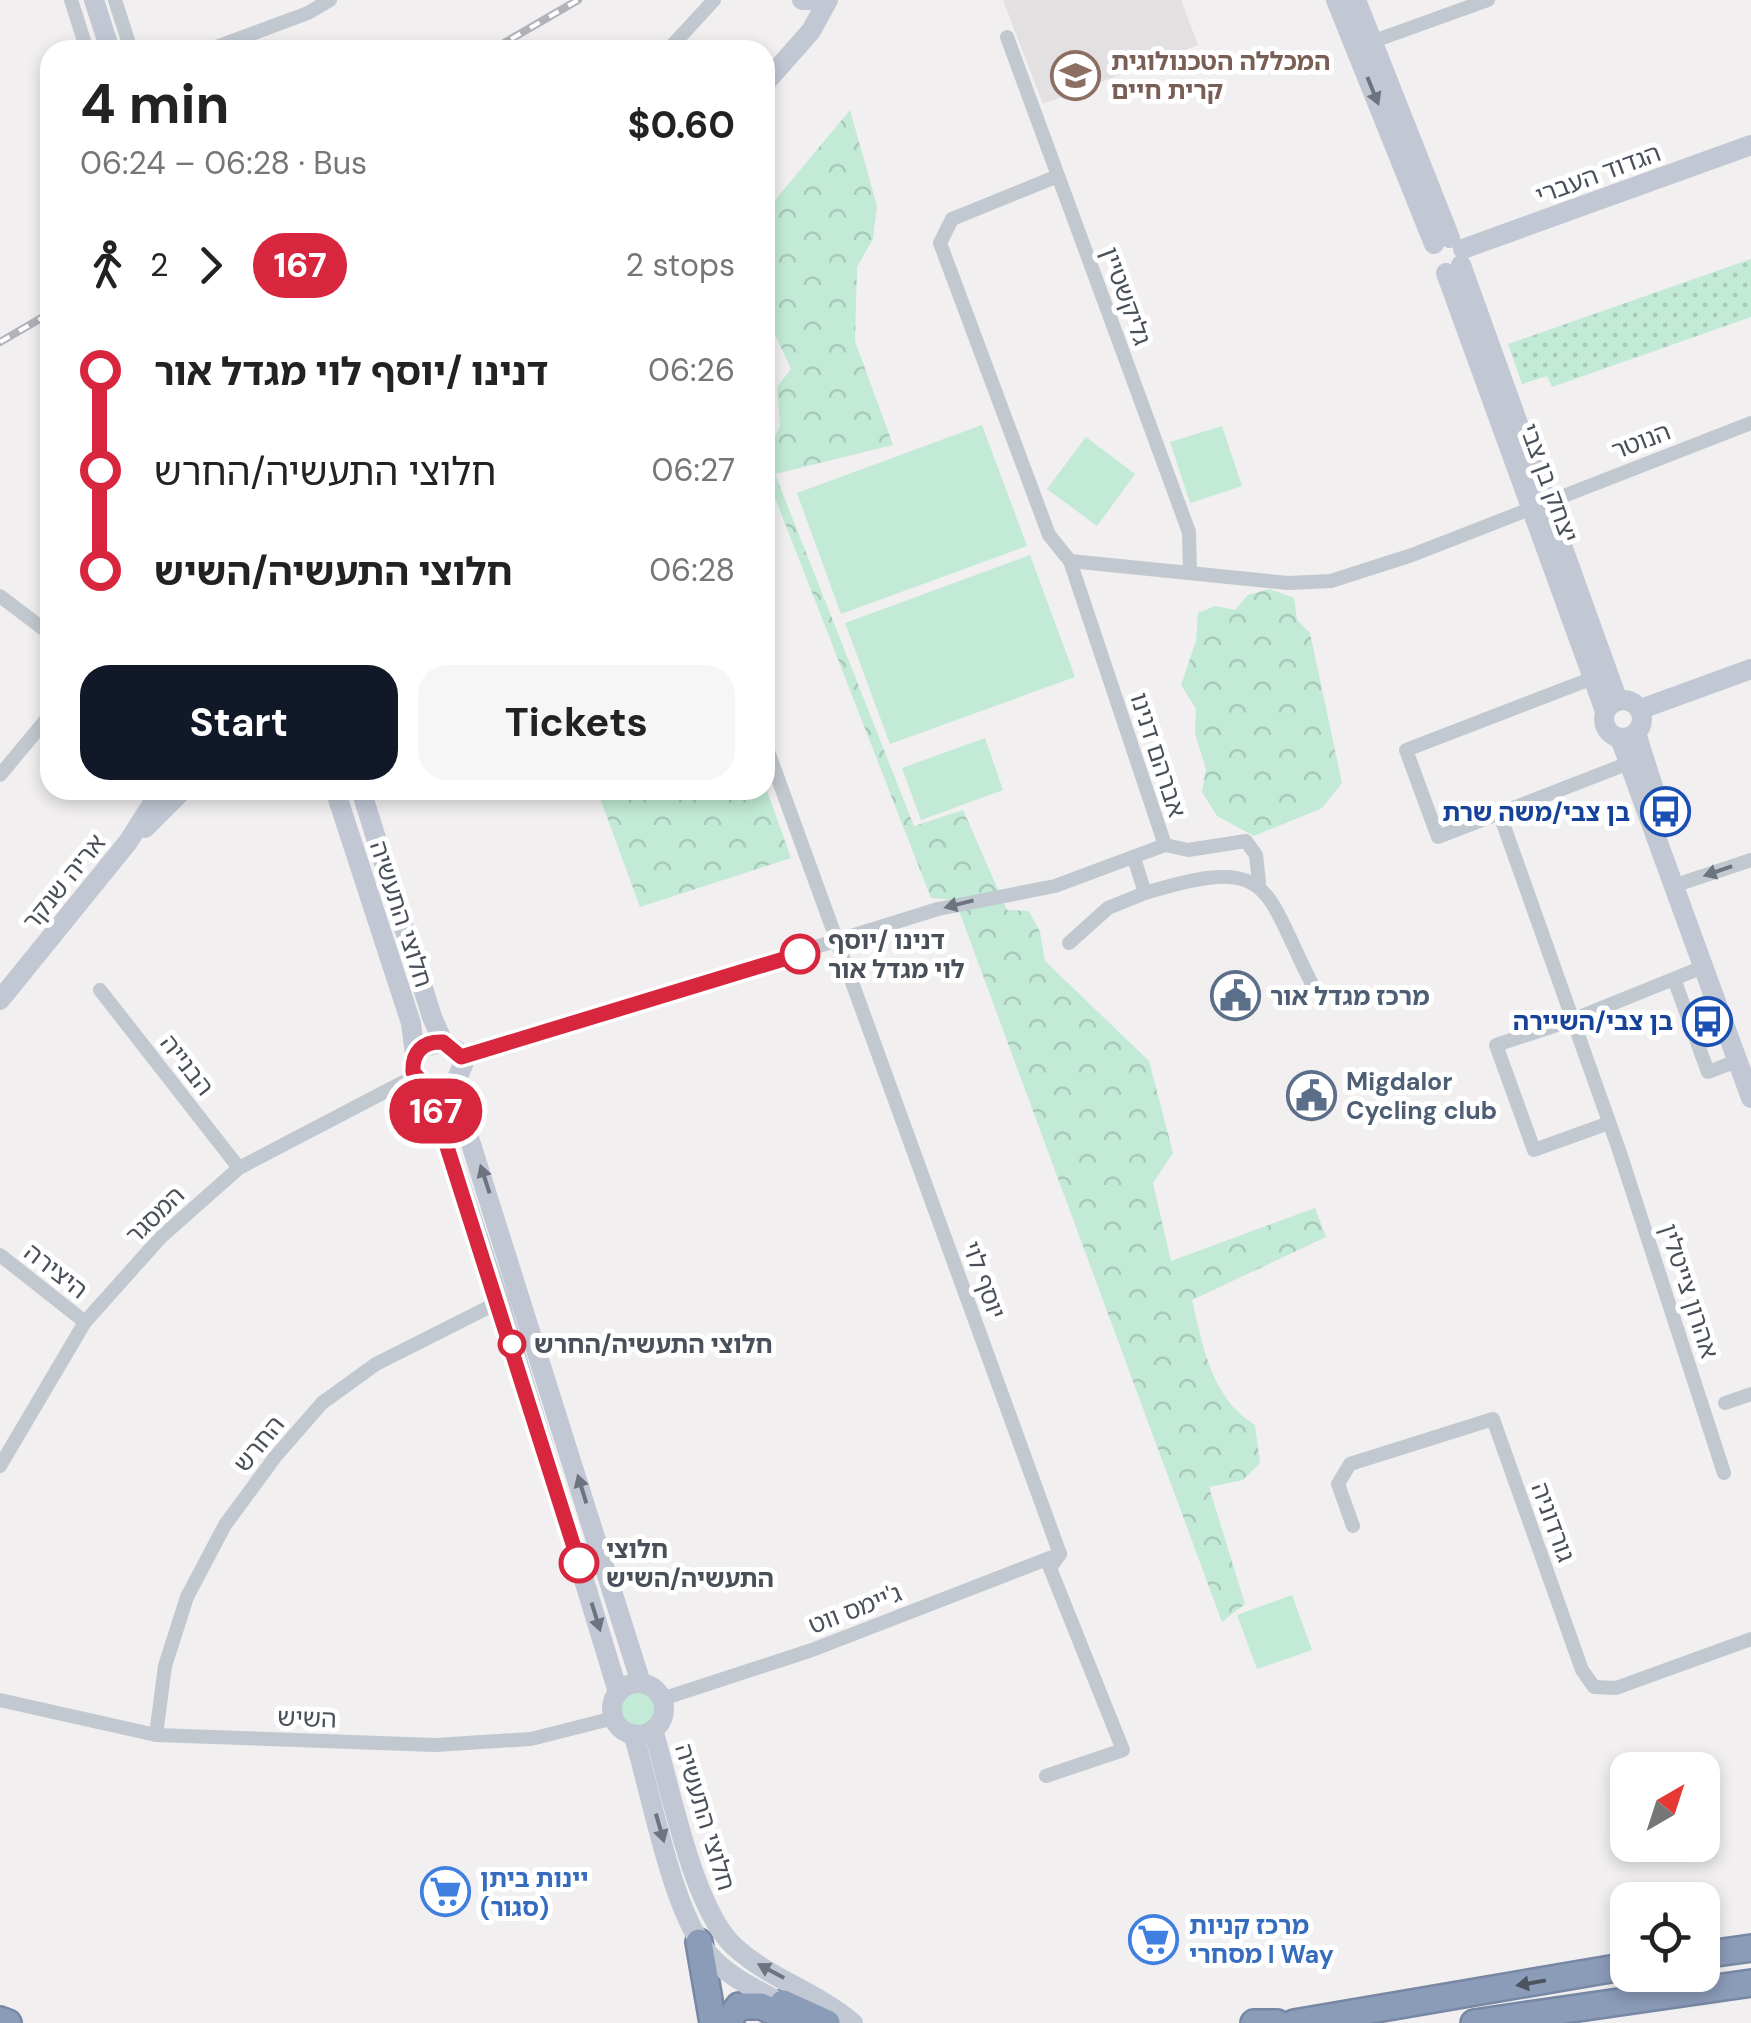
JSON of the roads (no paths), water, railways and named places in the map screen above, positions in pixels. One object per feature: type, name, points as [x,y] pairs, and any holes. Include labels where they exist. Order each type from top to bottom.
[{"type":"highway","points":[[699,1942],[713,2023]]},
{"type":"highway","points":[[1720,1952],[1751,1948]]},
{"type":"highway","points":[[1294,2023],[1610,1969]]},
{"type":"highway","points":[[1474,2023],[1751,1983]]},
{"type":"highway","points":[[727,2023],[734,2010],[746,2004],[827,2023]]},
{"type":"highway","points":[[0,2020],[8,2023]]},
{"type":"highway","points":[[1254,2023],[1277,2023]]},
{"type":"street","points":[[71,0],[84,40]]},
{"type":"street","points":[[94,0],[107,40]]},
{"type":"street","points":[[116,0],[128,40]]},
{"type":"street","points":[[235,40],[308,13],[330,0]]},
{"type":"street","points":[[677,40],[714,0]]},
{"type":"street","points":[[775,71],[812,31],[816,0]]},
{"type":"street","name":"יצחק בן צבי","points":[[1336,0],[1451,254]]},
{"type":"street","name":"יצחק בן צבי","points":[[1356,0],[1612,706]]},
{"type":"street","points":[[1374,41],[1488,0]]},
{"type":"street","name":"גליקשטיין","points":[[1007,37],[1189,532],[1190,572]]},
{"type":"street","name":"הגדוד העברי","points":[[1451,254],[1751,145]]},
{"type":"street","name":"אברהם דנינו","points":[[461,1057],[938,910],[1054,886],[1164,845],[1070,561],[1049,535],[940,243],[952,219],[1058,176]]},
{"type":"street","name":"הנוטר","points":[[1539,504],[1751,423]]},
{"type":"street","points":[[1070,561],[1288,583],[1331,581],[1412,555],[1539,504]]},
{"type":"street","name":"יצחק בן צבי","points":[[1539,504],[1593,678],[1612,706]]},
{"type":"street","points":[[0,596],[40,626]]},
{"type":"street","points":[[1751,670],[1641,709],[1612,706],[1606,728],[1628,736],[1685,882],[1744,1060],[1751,1098]]},
{"type":"street","points":[[1593,678],[1406,750],[1438,837],[1628,763]]},
{"type":"street","points":[[1641,709],[1628,736],[1628,763],[1703,967],[1744,1060]]},
{"type":"street","points":[[0,775],[40,727]]},
{"type":"street","name":"יוסף לוי","points":[[775,771],[1060,1554],[1050,1568],[1123,1750],[1046,1776]]},
{"type":"street","name":"אריה שנקר","points":[[0,1000],[128,842],[155,800]]},
{"type":"street","name":"אריה שנקר","points":[[128,842],[172,800]]},
{"type":"street","name":"חלוצי התעשיה","points":[[337,800],[411,1023],[420,1074],[499,1300],[618,1692],[612,1707],[614,1718]]},
{"type":"street","name":"חלוצי התעשיה","points":[[365,800],[443,1042]]},
{"type":"street","name":"אהרון צייטלין","points":[[1500,816],[1610,1123],[1724,1473]]},
{"type":"street","points":[[1164,845],[1188,850],[1246,841],[1256,855],[1259,884]]},
{"type":"street","points":[[1134,858],[1145,893]]},
{"type":"street","points":[[1685,882],[1751,860]]},
{"type":"street","points":[[1068,943],[1108,908],[1145,893],[1188,880],[1242,877],[1259,884],[1272,899],[1315,990]]},
{"type":"street","points":[[1610,1123],[1534,1150],[1496,1044],[1572,1020],[1703,967]]},
{"type":"street","points":[[1674,978],[1708,1072],[1744,1060]]},
{"type":"street","name":"הבנייה","points":[[100,990],[240,1168]]},
{"type":"street","points":[[454,1086],[420,1074],[427,1044],[443,1042],[461,1057],[462,1073],[454,1086],[641,1683]]},
{"type":"street","name":"המסגר","points":[[0,1466],[85,1322],[162,1236],[240,1168],[420,1074]]},
{"type":"street","name":"היצירה","points":[[0,1255],[85,1322]]},
{"type":"street","points":[[499,1300],[514,1301],[527,1310]]},
{"type":"street","name":"החרש","points":[[156,1735],[164,1666],[187,1597],[225,1524],[275,1457],[322,1403],[376,1364],[499,1300]]},
{"type":"street","points":[[1725,1402],[1751,1394]]},
{"type":"street","name":"גורדוניה","points":[[1353,1526],[1338,1484],[1350,1464],[1492,1419],[1582,1670],[1594,1687],[1616,1688],[1751,1640]]},
{"type":"street","name":"ג'יימס ווט","points":[[662,1699],[812,1650],[1060,1554]]},
{"type":"street","points":[[618,1692],[641,1683],[656,1690],[662,1699]]},
{"type":"street","name":"חלוצי התעשיה","points":[[643,1732],[662,1719],[662,1699]]},
{"type":"street","name":"השיש","points":[[0,1700],[156,1735],[490,1744],[547,1736],[614,1718]]},
{"type":"street","points":[[614,1718],[643,1732]]},
{"type":"street","name":"חלוצי התעשיה","points":[[643,1732],[682,1901],[699,1942],[724,1970],[808,2023]]},
{"type":"street","name":"חלוצי התעשיה","points":[[643,1732],[711,1920],[748,1958],[820,1998],[853,2023]]},
{"type":"railway","points":[[509,40],[578,0]]},
{"type":"railway","points":[[0,342],[40,319]]},
{"type":"place","name":"המכללה הטכנולוגית קרית חיים","points":[[1076,75]]},
{"type":"place","name":"בן צבי/משה שרת","points":[[1665,812]]},
{"type":"place","name":"דנינו /יוסף לוי מגדל אור","points":[[800,954]]},
{"type":"place","name":"מרכז מגדל אור","points":[[1235,996]]},
{"type":"place","name":"בן צבי/השיירה","points":[[1708,1021]]},
{"type":"place","name":"Migdalor Cycling club","points":[[1311,1095]]},
{"type":"place","name":"חלוצי התעשיה/החרש","points":[[512,1344]]},
{"type":"place","name":"חלוצי התעשיה/השיש","points":[[579,1563]]},
{"type":"place","name":"יינות ביתן (סגור)","points":[[445,1892]]},
{"type":"place","name":"מרכז קניות מסחרי I Way","points":[[1154,1939]]}]
